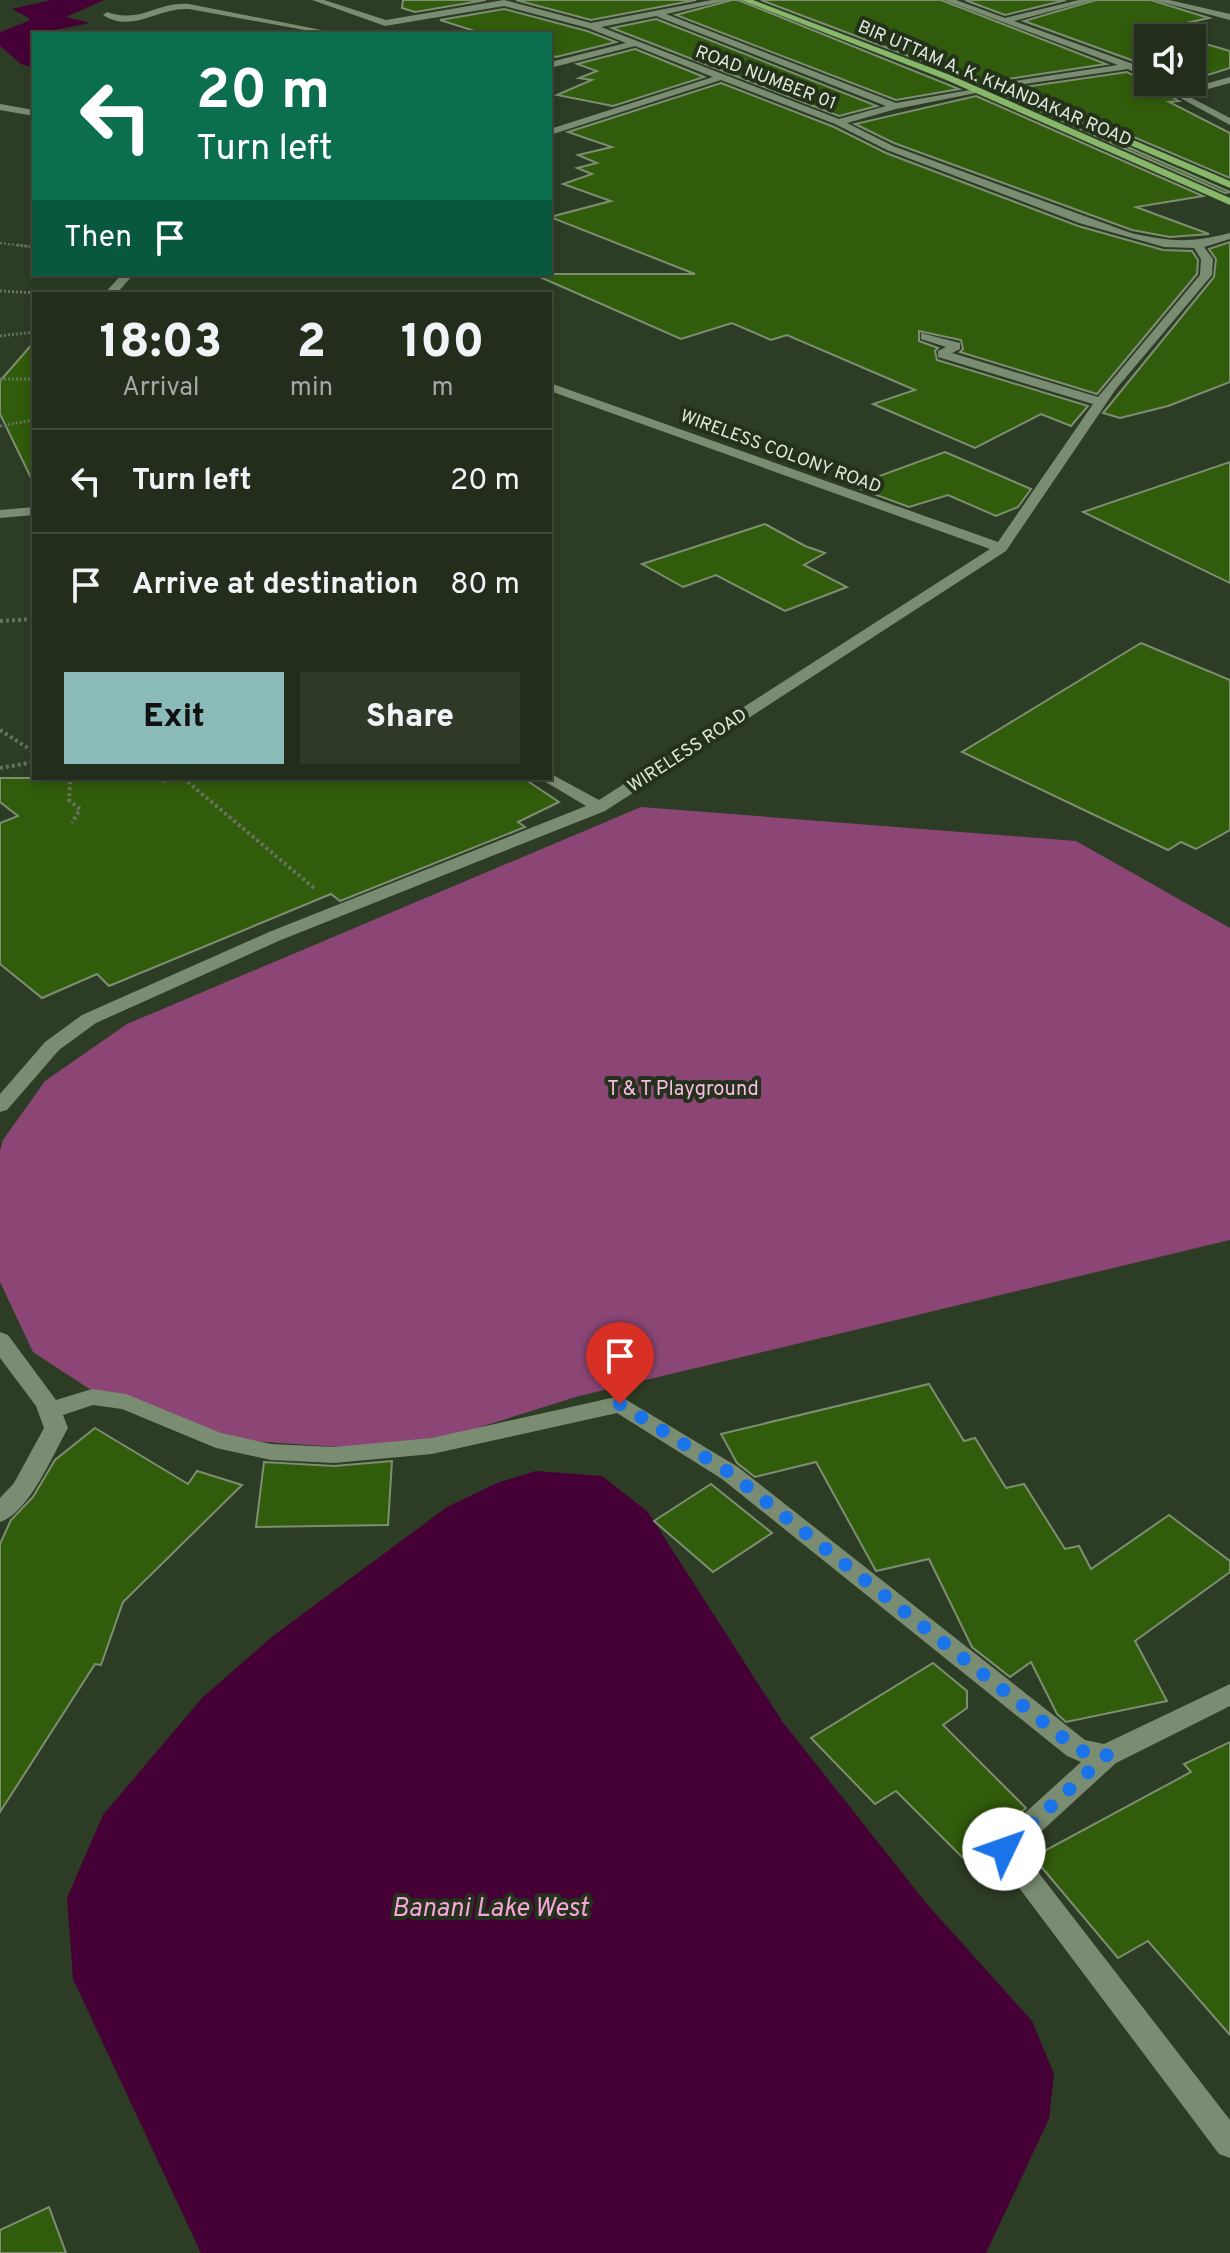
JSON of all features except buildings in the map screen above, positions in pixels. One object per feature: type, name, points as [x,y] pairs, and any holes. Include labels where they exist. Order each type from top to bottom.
[{"type":"main road","name":"BIR UTTAM A. K. KHANDAKAR ROAD","points":[[745,0],[978,90],[1230,202]]},
{"type":"main road","name":"BIR UTTAM A. K. KHANDAKAR ROAD","points":[[774,0],[833,21]]},
{"type":"main road","name":"BIR UTTAM A. K. KHANDAKAR ROAD","points":[[987,80],[1015,92]]},
{"type":"main road","name":"BIR UTTAM A. K. KHANDAKAR ROAD","points":[[1071,117],[1230,185]]},
{"type":"street","name":"ROAD NUMBER 01","points":[[316,0],[385,23],[504,3],[591,26],[838,122],[890,148],[1098,226],[1164,244],[1197,245]]},
{"type":"street","points":[[591,26],[725,0]]},
{"type":"street","points":[[948,0],[1134,68]]},
{"type":"street","points":[[1007,20],[1089,0]]},
{"type":"street","points":[[1158,0],[1230,17]]},
{"type":"street","points":[[123,10],[107,15],[120,22],[132,22],[177,6],[329,32]]},
{"type":"street","points":[[659,14],[895,106]]},
{"type":"street","points":[[552,64],[632,44]]},
{"type":"street","points":[[1001,86],[1130,66]]},
{"type":"street","points":[[552,131],[721,77]]},
{"type":"street","points":[[1206,86],[1230,80]]},
{"type":"street","points":[[838,122],[895,106],[978,90]]},
{"type":"street","points":[[1182,96],[1230,122]]},
{"type":"street","points":[[0,107],[32,113]]},
{"type":"street","points":[[1197,245],[1230,236]]},
{"type":"street","name":"WIRELESS ROAD","points":[[0,1106],[52,1046],[89,1019],[169,981],[599,807],[1001,548],[1101,402],[1206,275],[1209,265],[1197,245]]},
{"type":"street","points":[[112,292],[126,276]]},
{"type":"street","points":[[925,336],[956,346],[942,354],[1101,402]]},
{"type":"street","name":"WIRELESS COLONY ROAD","points":[[552,388],[1001,548]]},
{"type":"street","points":[[0,514],[32,511]]},
{"type":"street","points":[[551,780],[599,807]]},
{"type":"street","points":[[0,1513],[22,1489],[56,1428],[52,1410],[4,1348]]},
{"type":"street","points":[[52,1410],[92,1397],[126,1402],[216,1440],[271,1452],[334,1455],[432,1446],[620,1404],[730,1473],[1076,1748],[1091,1755],[1107,1755]]},
{"type":"street","points":[[1230,1694],[1107,1755],[1004,1849],[1230,2144]]},
{"type":"path","points":[[0,243],[32,247]]},
{"type":"path","points":[[0,291],[32,293]]},
{"type":"path","points":[[0,336],[32,332]]},
{"type":"path","points":[[0,379],[32,379]]},
{"type":"path","points":[[0,426],[32,420]]},
{"type":"path","points":[[0,621],[32,619]]},
{"type":"path","points":[[0,730],[32,751]]},
{"type":"path","points":[[0,768],[32,762]]},
{"type":"path","points":[[66,780],[70,783],[69,800],[80,809],[72,823]]},
{"type":"path","points":[[185,780],[340,911]]},
{"type":"green space","name":"T & T Playground","points":[[641,807],[1076,841],[1230,928],[1230,1240],[579,1396],[439,1440],[354,1448],[249,1441],[117,1407],[33,1352],[0,1282],[0,1151],[3,1140],[45,1081],[127,1024]]},
{"type":"water","points":[[51,0],[104,0],[66,17],[90,23],[32,32],[29,45],[32,49],[32,67],[21,64],[0,46],[0,32],[29,21],[29,18],[12,9]]},
{"type":"water","name":"Banani Lake West","points":[[536,1471],[602,1476],[648,1512],[782,1721],[926,1903],[1032,2021],[1054,2074],[1049,2119],[986,2253],[201,2253],[73,1979],[67,1898],[103,1815],[202,1698],[273,1636],[447,1507],[497,1483]]},
{"type":"route","points":[[620,1404],[730,1473],[1076,1748],[1091,1755],[1107,1755],[1004,1849]]}]
